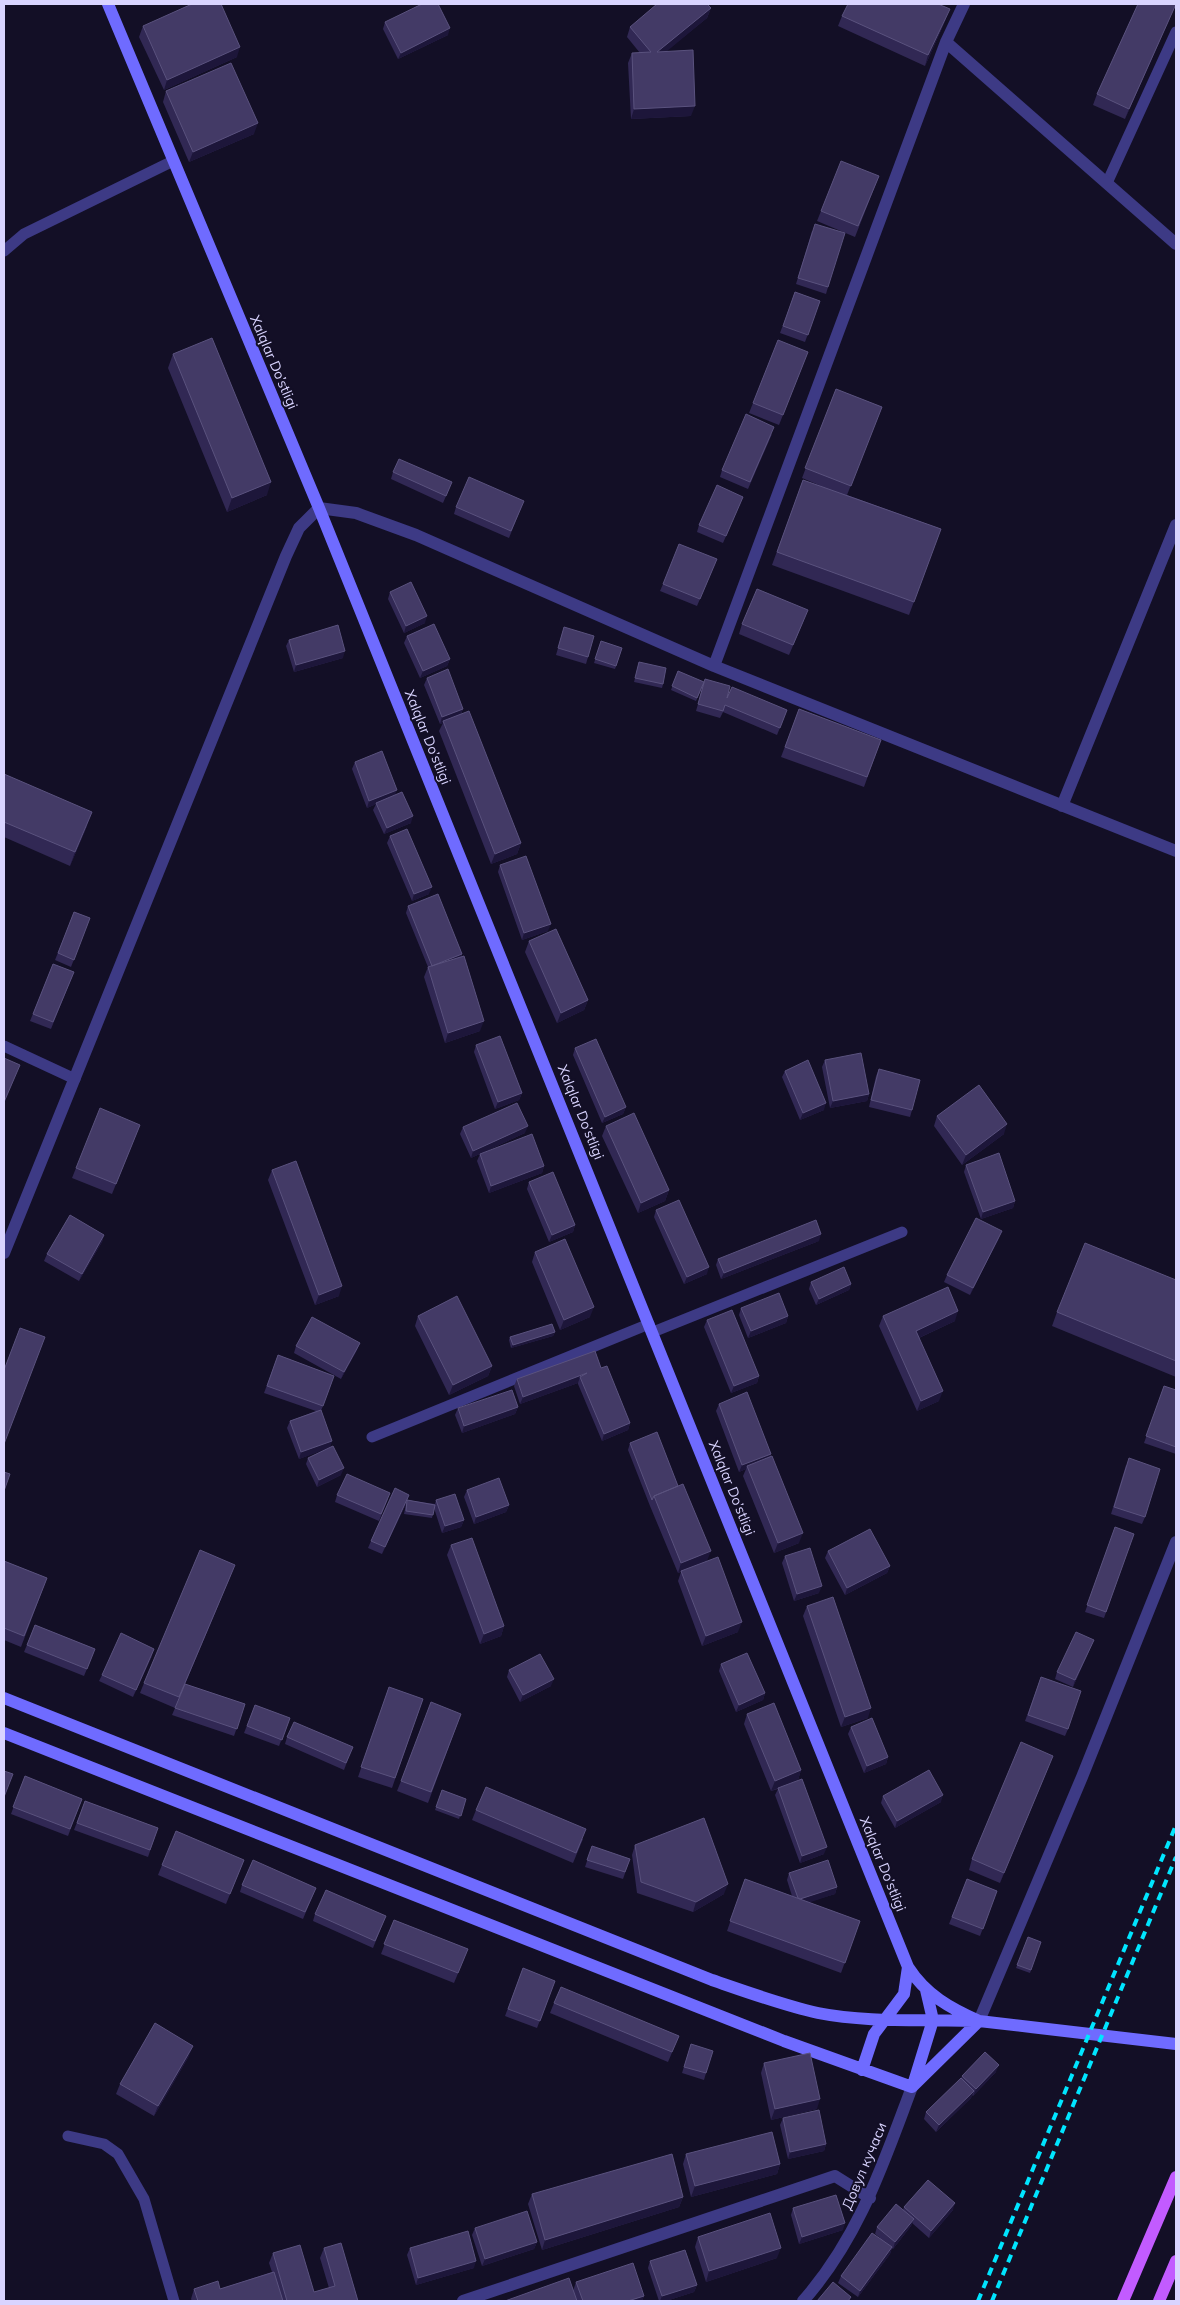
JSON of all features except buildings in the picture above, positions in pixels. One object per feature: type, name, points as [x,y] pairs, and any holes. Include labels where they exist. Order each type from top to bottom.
[{"type":"main road","name":"Xalqlar Do’stligi","points":[[108,4],[319,508],[908,1967],[926,1990],[950,2008],[980,2021],[1176,2044]]},
{"type":"main road","points":[[4,1698],[712,1980],[782,2004],[820,2013],[886,2018],[980,2021]]},
{"type":"main road","points":[[4,1733],[775,2038],[912,2087]]},
{"type":"main road","points":[[862,2070],[874,2034],[904,1994],[908,1967]]},
{"type":"main road","points":[[912,2087],[933,2020],[926,1990]]},
{"type":"main road","points":[[912,2087],[980,2021]]},
{"type":"main road","points":[[1123,2301],[1176,2177]]},
{"type":"main road","points":[[1159,2301],[1176,2261]]},
{"type":"street","points":[[714,666],[946,42],[964,4]]},
{"type":"street","points":[[946,42],[1176,244]]},
{"type":"street","points":[[4,1253],[286,556],[299,528],[319,508],[356,514],[416,535],[714,666],[1176,851]]},
{"type":"street","points":[[1062,806],[1176,525]]},
{"type":"street","points":[[980,2021],[1082,1777],[1176,1542]]},
{"type":"street","name":"Довул кучаси","points":[[803,2301],[826,2275],[870,2198],[912,2087]]},
{"type":"street","points":[[462,2301],[835,2176],[870,2198]]},
{"type":"lane","points":[[1107,183],[1176,32]]},
{"type":"lane","points":[[4,251],[24,234],[173,161]]},
{"type":"lane","points":[[4,1046],[75,1079]]},
{"type":"lane","points":[[372,1437],[902,1232]]},
{"type":"lane","points":[[68,2136],[104,2144],[118,2154],[144,2199],[174,2301]]},
{"type":"railway","points":[[978,2301],[1176,1825]]},
{"type":"railway","points":[[992,2301],[1176,1857]]}]
